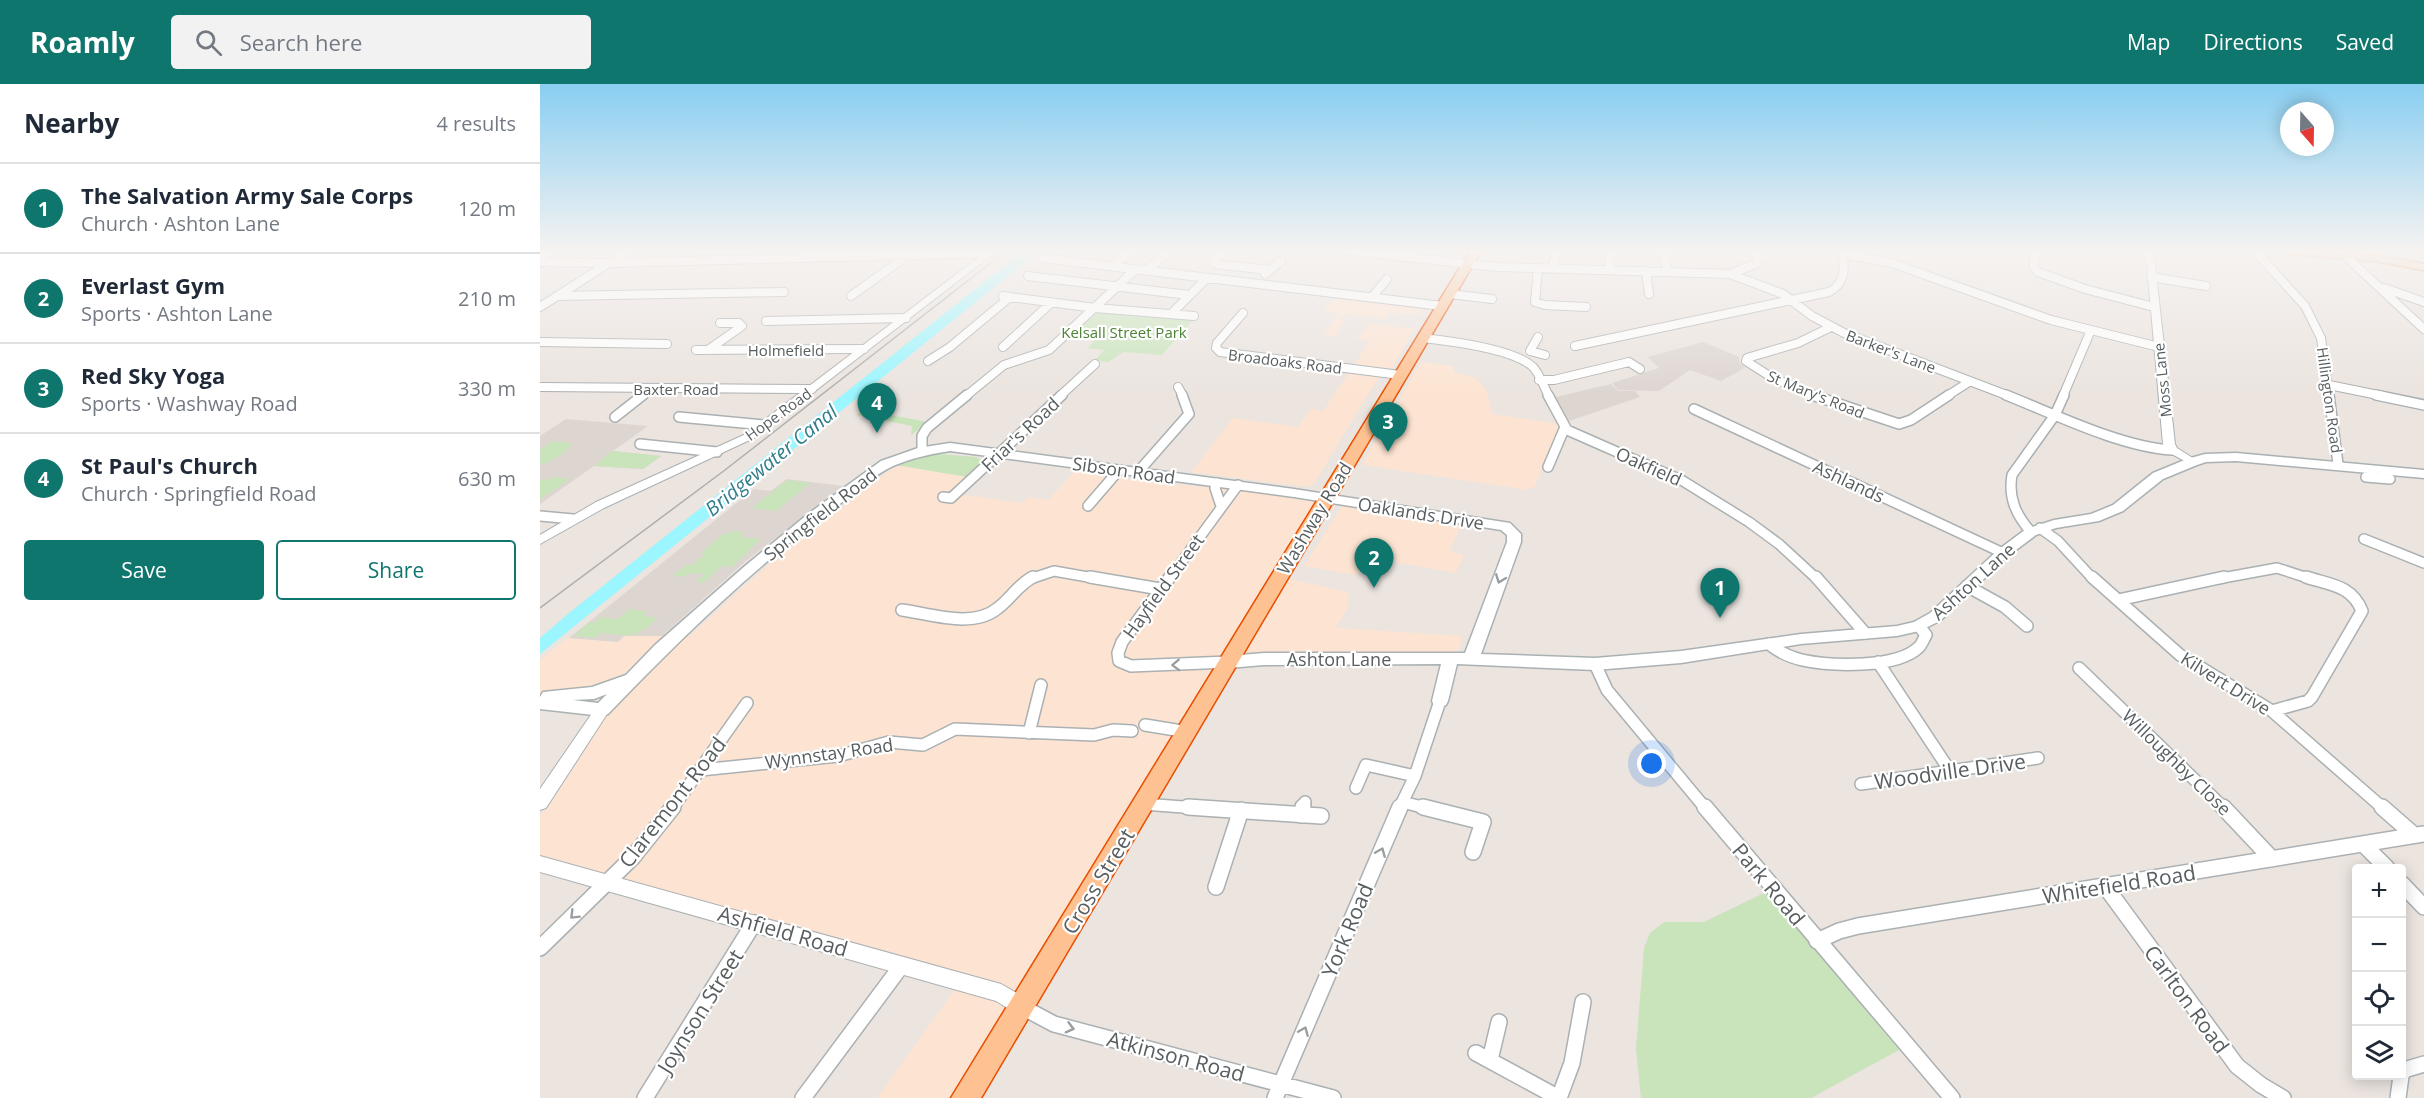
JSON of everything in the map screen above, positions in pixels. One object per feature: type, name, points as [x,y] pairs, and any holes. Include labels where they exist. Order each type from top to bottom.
[{"type":"highway","name":"Washway Road","points":[[1228,662],[1446,300]]},
{"type":"highway","name":"Cross Street","points":[[964,1098],[1022,1007],[1228,662]]},
{"type":"main road","name":"Sibson Road","points":[[922,451],[950,447],[1001,452],[1326,498]]},
{"type":"main road","name":"Springfield Road","points":[[607,704],[635,673],[750,569],[802,526],[879,468],[893,460],[922,451]]},
{"type":"main road","name":"Ashton Lane","points":[[1228,662],[1264,659],[1450,658],[1595,664],[1681,657],[1919,626],[1935,617],[2003,553],[2036,530],[2094,518],[2118,508],[2158,476],[2205,458],[2236,457],[2338,465],[2372,474],[2424,474]]},
{"type":"main road","name":"Oaklands Drive","points":[[1326,498],[1500,524],[1514,534],[1513,546],[1471,659]]},
{"type":"main road","points":[[1440,701],[1450,658]]},
{"type":"main road","points":[[540,699],[594,693],[635,673]]},
{"type":"main road","points":[[540,699],[607,704]]},
{"type":"street","points":[[540,307],[554,298]]},
{"type":"street","name":"Hope Road","points":[[540,540],[573,519],[745,439],[932,298]]},
{"type":"street","points":[[934,358],[950,347],[1004,298]]},
{"type":"street","points":[[1024,298],[1095,308],[1194,316]]},
{"type":"street","points":[[922,451],[923,432],[1001,367],[1049,350],[1105,298]]},
{"type":"street","points":[[1171,314],[1186,298]]},
{"type":"street","points":[[1405,298],[1492,299]]},
{"type":"street","points":[[1534,298],[1537,303],[1586,307]]},
{"type":"street","name":"Barker's Lane","points":[[1789,298],[1831,327],[1969,382],[2131,443],[2172,450]]},
{"type":"street","points":[[1575,345],[1799,298]]},
{"type":"street","points":[[1990,298],[2050,320],[2158,347]]},
{"type":"street","points":[[2121,298],[2154,307]]},
{"type":"street","name":"Moss Lane","points":[[2153,298],[2168,435],[2172,450]]},
{"type":"street","name":"Hillington Road","points":[[2298,298],[2314,322],[2321,338],[2338,465]]},
{"type":"street","points":[[2393,299],[2406,298]]},
{"type":"street","points":[[2393,299],[2424,329]]},
{"type":"street","points":[[1003,347],[1052,302]]},
{"type":"street","name":"Broadoaks Road","points":[[1243,313],[1217,343],[1216,348],[1220,352],[1400,375]]},
{"type":"street","points":[[766,321],[906,318]]},
{"type":"street","name":"Holmefield","points":[[708,350],[742,326],[739,323],[720,323]]},
{"type":"street","name":"St Mary's Road","points":[[1831,327],[1798,343],[1754,355],[1746,361],[1756,370],[1796,387],[1899,424],[1911,420],[1969,382]]},
{"type":"street","points":[[2036,530],[2018,518],[2010,487],[2012,475],[2055,415],[2091,330]]},
{"type":"street","points":[[1523,360],[1541,354],[1530,351],[1538,337]]},
{"type":"street","points":[[1423,338],[1523,360],[1534,368],[1565,427],[1548,467]]},
{"type":"street","points":[[540,342],[667,344]]},
{"type":"street","name":"Holmefield","points":[[696,350],[864,349]]},
{"type":"street","points":[[1539,380],[1554,380],[1629,362],[1640,369]]},
{"type":"street","name":"Friar's Road","points":[[943,497],[951,498],[1095,364]]},
{"type":"street","points":[[2329,386],[2424,405]]},
{"type":"street","name":"Baxter Road","points":[[540,387],[812,389]]},
{"type":"street","points":[[1138,472],[1189,414],[1189,408],[1178,387]]},
{"type":"street","points":[[615,417],[650,389]]},
{"type":"street","name":"Ashlands","points":[[1694,409],[2003,553]]},
{"type":"street","points":[[679,417],[765,425]]},
{"type":"street","name":"Oakfield","points":[[1565,427],[1574,435],[1683,481],[1749,522],[1779,543],[1820,580],[1865,633]]},
{"type":"street","points":[[640,444],[717,452]]},
{"type":"street","points":[[2172,450],[2192,462]]},
{"type":"street","points":[[1088,506],[1119,470]]},
{"type":"street","name":"Ashton Lane","points":[[2372,474],[2390,479]]},
{"type":"street","points":[[1217,483],[1215,488],[1221,506]]},
{"type":"street","name":"Hayfield Street","points":[[1228,662],[1125,666],[1119,661],[1118,651],[1160,589],[1238,485]]},
{"type":"street","points":[[540,516],[573,519]]},
{"type":"street","name":"Kilvert Drive","points":[[2036,530],[2061,542],[2083,568],[2187,660],[2250,694],[2419,834]]},
{"type":"street","points":[[2364,539],[2424,563]]},
{"type":"street","points":[[2118,600],[2269,568],[2298,573],[2334,585],[2351,594],[2360,602],[2362,611],[2312,697],[2308,701],[2272,711]]},
{"type":"street","points":[[902,610],[967,619],[980,617],[998,608],[1015,588],[1032,577],[1058,572],[1160,589]]},
{"type":"street","points":[[1967,586],[2005,607],[2027,626]]},
{"type":"street","points":[[1769,644],[1772,648],[1791,656],[1824,664],[1878,662],[1906,653],[1923,642],[1926,635],[1919,626]]},
{"type":"street","points":[[1878,662],[1950,771]]},
{"type":"street","name":"Park Road","points":[[1595,664],[1607,690],[1817,942],[1952,1098]]},
{"type":"street","name":"Willoughby Close","points":[[2079,668],[2212,795],[2272,859]]},
{"type":"street","points":[[1029,733],[1041,685]]},
{"type":"street","name":"York Road","points":[[1278,1091],[1399,807],[1415,776],[1440,701]]},
{"type":"street","name":"Claremont Road","points":[[540,948],[607,882],[660,825],[747,703]]},
{"type":"street","points":[[540,803],[607,704]]},
{"type":"street","points":[[945,733],[951,719]]},
{"type":"street","points":[[1145,725],[1188,732]]},
{"type":"street","name":"Wynnstay Road","points":[[701,770],[838,756],[889,742],[923,745],[955,729],[1094,735],[1113,730],[1131,731]]},
{"type":"street","name":"Woodville Drive","points":[[1861,784],[2038,758]]},
{"type":"street","points":[[1356,788],[1366,765],[1415,776]]},
{"type":"street","points":[[1403,802],[1483,822],[1473,852]]},
{"type":"street","points":[[1143,804],[1241,810],[1303,808],[1321,816]]},
{"type":"street","points":[[1216,887],[1241,810]]},
{"type":"street","name":"Whitefield Road","points":[[1817,942],[1839,931],[1858,926],[2419,834]]},
{"type":"street","points":[[2363,844],[2383,864]]},
{"type":"street","name":"Ashfield Road","points":[[540,864],[1001,993],[1022,1007]]},
{"type":"street","name":"Carlton Road","points":[[2105,886],[2237,1066],[2283,1098]]},
{"type":"street","points":[[2406,888],[2424,907]]},
{"type":"street","name":"Joynson Street","points":[[645,1098],[754,923]]},
{"type":"street","points":[[803,1098],[902,965]]},
{"type":"street","points":[[1499,1022],[1483,1056],[1559,1098],[1572,1063],[1583,1002]]},
{"type":"street","name":"Atkinson Road","points":[[1022,1007],[1054,1024],[1121,1041],[1278,1091],[1333,1098]]},
{"type":"street","points":[[2406,1069],[2424,1064]]},
{"type":"street","points":[[2398,1098],[2400,1080]]},
{"type":"shaded area","points":[[1335,298],[1355,298],[1422,307],[1418,315],[1390,312],[1385,319],[1344,314],[1340,320],[1345,321],[1335,336],[1323,335],[1338,314],[1323,311]]},
{"type":"shaded area","points":[[1370,323],[1414,329],[1393,367],[1384,370],[1370,391],[1315,482],[1308,487],[1191,472],[1233,418],[1298,427],[1310,409],[1323,411],[1370,341],[1358,339]]},
{"type":"shaded area","points":[[1703,342],[1739,357],[1739,362],[1745,368],[1721,381],[1690,370],[1659,391],[1618,390],[1612,383],[1659,368],[1648,357]]},
{"type":"shaded area","points":[[1421,362],[1453,366],[1454,372],[1476,378],[1486,390],[1492,414],[1559,424],[1559,430],[1535,486],[1527,490],[1362,465]]},
{"type":"shaded area","points":[[1611,384],[1618,391],[1635,391],[1640,397],[1569,421],[1556,397]]},
{"type":"shaded area","points":[[566,419],[648,426],[613,451],[661,456],[643,469],[594,466],[540,504],[540,436]]},
{"type":"shaded area","points":[[896,465],[967,477],[950,493],[1022,503],[1028,497],[1048,500],[1076,470],[1121,478],[1323,500],[1276,576],[1348,592],[1348,607],[1336,628],[1463,636],[1454,661],[1440,664],[1225,666],[959,1098],[877,1098],[958,985],[540,856],[540,816],[607,714],[640,681],[584,692],[540,694],[540,660],[567,638],[618,642],[624,636],[637,634],[688,637],[770,563]]},
{"type":"shaded area","points":[[787,479],[843,486],[747,560],[662,636],[624,636],[618,642],[569,638],[754,489],[771,491]]},
{"type":"shaded area","points":[[1344,503],[1448,522],[1462,522],[1450,551],[1464,555],[1456,573],[1382,560],[1378,568],[1367,566],[1355,575],[1304,566]]},
{"type":"green space","name":"Kelsall Street Park","points":[[1096,310],[1194,319],[1162,355],[1124,352],[1108,362],[1095,360],[1104,350],[1088,348],[1101,332],[1076,330]]},
{"type":"green space","points":[[863,410],[928,422],[911,435],[912,426],[857,415]]},
{"type":"green space","points":[[552,441],[572,443],[554,459],[540,464],[540,450]]},
{"type":"green space","points":[[612,451],[661,456],[643,469],[594,466]]},
{"type":"green space","points":[[937,454],[976,457],[981,460],[981,463],[967,477],[896,465]]},
{"type":"green space","points":[[553,477],[570,479],[540,499],[540,479],[548,480]]},
{"type":"green space","points":[[787,480],[810,483],[776,511],[752,508]]},
{"type":"green space","points":[[734,531],[744,532],[740,537],[761,539],[732,567],[722,566],[703,583],[696,582],[704,574],[690,573],[685,577],[673,575],[687,565],[692,565],[705,554],[701,553],[722,535]]},
{"type":"green space","points":[[630,609],[647,612],[643,616],[658,618],[643,630],[632,635],[601,633],[595,638],[574,636],[589,622],[594,623],[601,617],[618,619]]},
{"type":"green space","points":[[1768,891],[1899,1050],[1811,1098],[1641,1098],[1636,1049],[1644,948],[1650,933],[1664,922],[1704,922]]},
{"type":"water","name":"Bridgewater Canal","points":[[964,298],[980,298],[540,654],[540,638]]},
{"type":"tram line","points":[[540,608],[725,470],[945,298]]},
{"type":"place","name":"St Paul's Church","points":[[877,433]]},
{"type":"place","name":"Red Sky Yoga","points":[[1388,452]]},
{"type":"place","name":"Everlast Gym","points":[[1374,588]]},
{"type":"place","name":"The Salvation Army Sale Corps","points":[[1720,618]]}]
